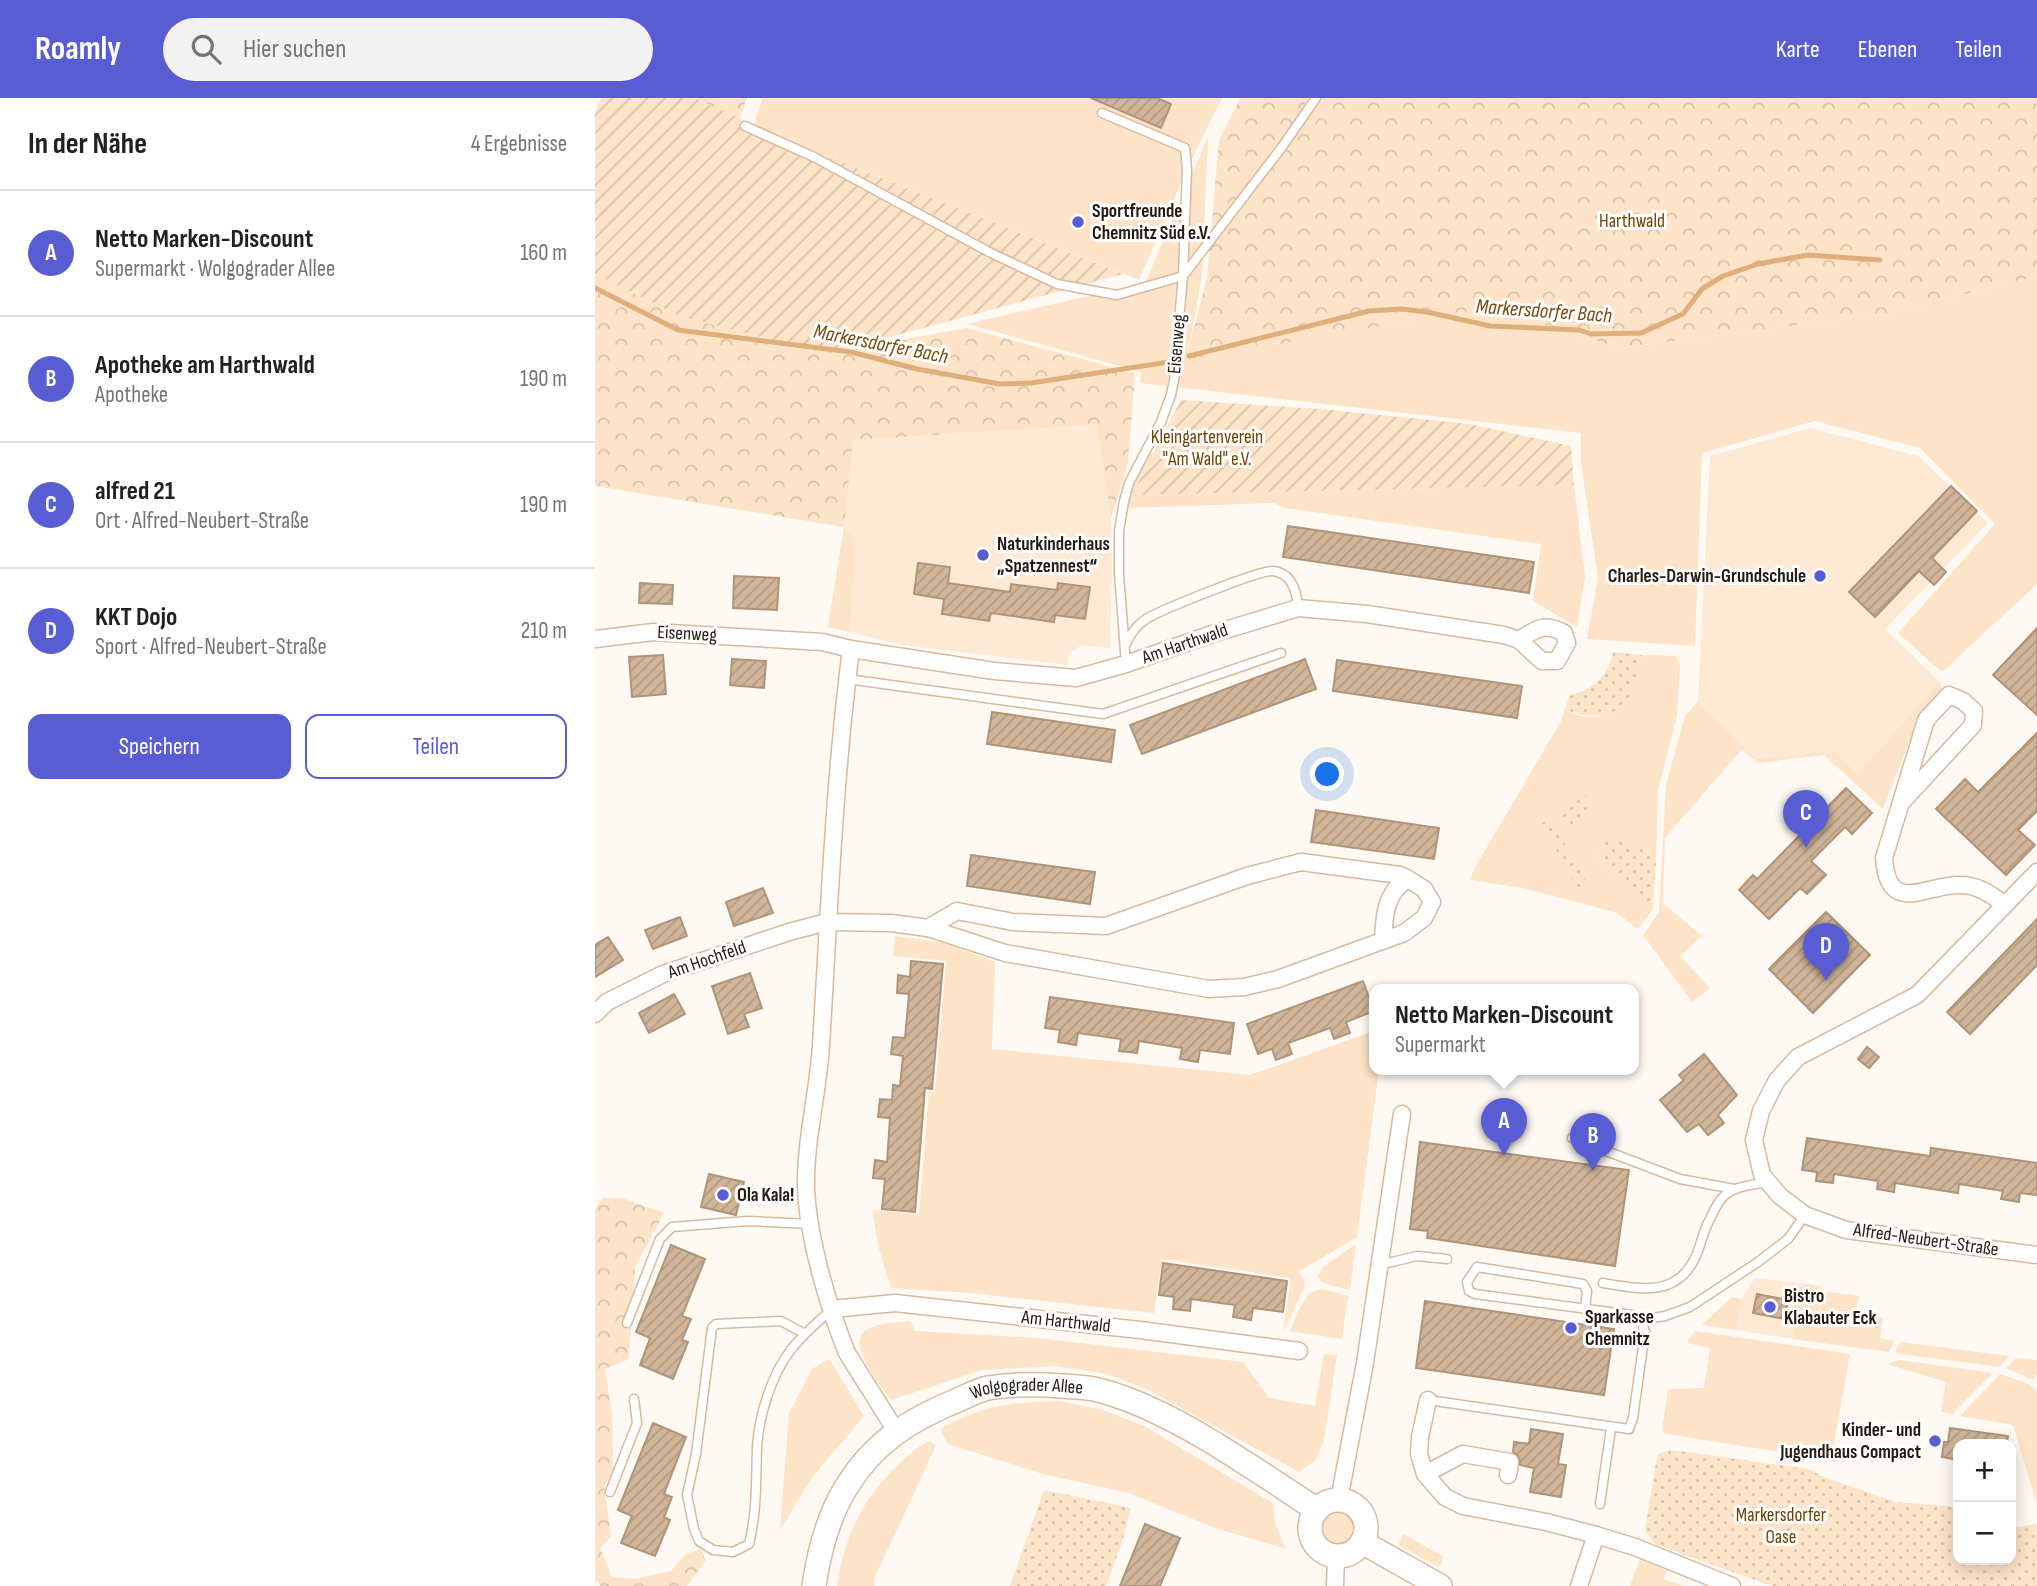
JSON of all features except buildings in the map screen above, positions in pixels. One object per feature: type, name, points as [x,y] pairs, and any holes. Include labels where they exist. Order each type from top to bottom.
[{"type":"main road","name":"Wolgograder Allee","points":[[814,1586],[819,1553],[830,1519],[847,1485],[871,1455],[896,1431],[922,1414],[985,1388],[1038,1384],[1093,1389],[1147,1407],[1317,1510]]},
{"type":"main road","points":[[1339,1500],[1359,1509],[1366,1532],[1362,1542],[1349,1554],[1336,1556],[1325,1553],[1316,1545],[1311,1534],[1311,1522],[1317,1510],[1325,1503],[1339,1500]]},
{"type":"main road","points":[[1362,1542],[1440,1586]]},
{"type":"street","name":"Am Harthwald","points":[[822,642],[994,671],[1076,678],[1298,608],[1367,614],[1504,635],[1518,640]]},
{"type":"street","name":"Eisenweg","points":[[595,639],[653,632],[822,642]]},
{"type":"street","points":[[851,649],[827,922],[821,1049],[806,1189],[811,1224],[832,1309],[847,1353],[896,1431]]},
{"type":"street","points":[[1901,803],[1973,725],[1974,711],[1963,701],[1949,695],[1926,720],[1884,858],[1885,874],[1893,887],[1907,893],[1928,892],[1962,884],[1990,893],[2004,905]]},
{"type":"street","points":[[827,922],[891,923],[928,928],[1005,953],[1209,989],[1244,987],[1278,979],[1404,933],[1424,918],[1432,902],[1424,889],[1400,875],[1301,862],[1247,876],[1106,926],[1013,922],[957,911],[928,928]]},
{"type":"street","name":"Alfred-Neubert-Straße","points":[[2037,872],[1917,995],[1798,1057],[1777,1080],[1761,1111],[1754,1140],[1762,1175],[1780,1196],[1805,1215],[1846,1230],[2037,1255]]},
{"type":"street","points":[[1383,941],[1388,902],[1401,883],[1408,879]]},
{"type":"street","name":"Am Hochfeld","points":[[595,1014],[607,1002],[663,974],[827,922]]},
{"type":"street","points":[[1339,1500],[1365,1363],[1402,1114]]},
{"type":"street","name":"Am Harthwald","points":[[832,1309],[895,1303],[1299,1351]]},
{"type":"street","points":[[1428,1400],[1419,1454],[1425,1475],[1445,1497],[1463,1506],[1596,1535],[1732,1586]]},
{"type":"street","points":[[1425,1475],[1463,1454],[1510,1462],[1508,1475]]},
{"type":"street","points":[[1579,1586],[1596,1535]]},
{"type":"street","points":[[1335,1586],[1336,1556]]},
{"type":"lane","points":[[745,126],[814,157],[991,253],[1057,284],[1117,295],[1183,276],[1316,98]]},
{"type":"lane","name":"Eisenweg","points":[[1102,113],[1185,148],[1187,169],[1178,360],[1171,395],[1161,422],[1129,483],[1119,531],[1119,574],[1126,664]]},
{"type":"lane","points":[[1124,646],[1131,633],[1146,620],[1249,577],[1273,571],[1287,577],[1292,584],[1296,591],[1298,608]]},
{"type":"lane","points":[[847,680],[1103,714],[1281,653]]},
{"type":"lane","points":[[1572,1138],[1681,1179],[1734,1189],[1768,1182]]},
{"type":"lane","points":[[1603,1283],[1639,1289],[1662,1287],[1683,1277],[1695,1257],[1704,1230],[1720,1200],[1734,1189]]},
{"type":"lane","points":[[1639,1320],[1665,1316],[1690,1307],[1786,1241],[1805,1215]]},
{"type":"lane","points":[[627,1323],[660,1239],[672,1227],[748,1221],[811,1224]]},
{"type":"lane","points":[[1379,1265],[1417,1256],[1447,1259]]},
{"type":"lane","points":[[1428,1400],[1629,1429],[1633,1418],[1645,1332],[1639,1320],[1632,1315],[1599,1311],[1475,1294],[1469,1291],[1467,1282],[1477,1267],[1583,1284],[1587,1291],[1585,1309]]},
{"type":"lane","points":[[805,1334],[781,1321],[716,1324],[712,1328],[696,1454],[687,1495],[699,1541],[713,1550],[733,1552],[749,1544],[755,1510],[760,1422],[773,1384],[788,1354],[832,1309]]},
{"type":"lane","points":[[610,1492],[637,1423],[633,1399]]},
{"type":"lane","points":[[1599,1504],[1611,1428]]},
{"type":"shaded area","name":"Naturkinderhaus „Spatzennest“","points":[[1098,425],[1111,518],[1110,648],[1082,645],[1068,654],[1068,665],[902,645],[850,632],[856,541],[844,527],[852,440]]},
{"type":"shaded area","name":"Charles-Darwin-Grundschule","points":[[1810,428],[1918,456],[1988,523],[1885,629],[1940,682],[1858,775],[1834,751],[1756,759],[1698,702],[1710,456]]},
{"type":"shaded area","points":[[1755,1278],[1801,1283],[1793,1339],[1737,1330],[1741,1299]]},
{"type":"green space","points":[[601,98],[694,98],[740,118],[753,127],[1123,274],[827,354],[679,316],[595,274],[595,112]]},
{"type":"green space","points":[[694,98],[747,98],[740,118]]},
{"type":"green space","name":"Sportfreunde Chemnitz Süd e.V.","points":[[763,98],[1222,98],[1187,169],[1139,280],[753,127]]},
{"type":"green space","name":"Harthwald","points":[[1240,98],[2037,98],[2037,276],[1885,314],[1619,348],[1488,308],[1186,360],[1207,277],[1219,141]]},
{"type":"green space","points":[[1208,137],[1202,275],[1187,359],[1488,308],[1620,348],[1885,314],[2037,276],[2037,584],[1942,672],[1898,633],[1995,524],[1920,448],[1815,421],[1702,453],[1695,646],[1587,639],[1598,578],[1581,463],[1581,433],[1140,383],[1141,372],[967,324],[1145,283]]},
{"type":"green space","points":[[595,274],[679,316],[827,354],[966,328],[1135,373],[1128,463],[1111,518],[1097,425],[853,440],[844,527],[595,486]]},
{"type":"green space","name":"Kleingartenverein \"Am Wald\" e.V.","points":[[1181,400],[1320,409],[1470,424],[1571,446],[1574,485],[1132,495]]},
{"type":"green space","points":[[1154,453],[1133,495],[1574,485],[1585,577],[1577,627],[1533,601],[1541,544],[1285,508],[1274,503],[1126,508],[1146,454]]},
{"type":"green space","points":[[844,527],[856,540],[850,632],[828,627]]},
{"type":"green space","points":[[1613,652],[1642,655],[1627,701],[1620,708],[1602,715],[1583,715],[1565,709],[1570,695],[1599,681],[1608,668]]},
{"type":"green space","points":[[1642,655],[1676,656],[1680,665],[1677,716],[1658,790],[1656,861],[1647,851],[1604,840],[1599,857],[1649,912],[1653,909],[1638,929],[1617,913],[1523,888],[1471,880],[1473,871],[1561,721],[1565,709],[1579,716],[1597,717],[1613,712],[1631,694]]},
{"type":"green space","points":[[1940,682],[1942,691],[1920,713],[1883,809],[1824,755],[1758,763],[1742,749],[1665,838],[1663,903],[1702,936],[1680,956],[1710,988],[1692,1002],[1643,935],[1659,912],[1666,785],[1685,716],[1698,702],[1756,759],[1834,751],[1858,774]]},
{"type":"green space","points":[[1576,793],[1588,796],[1592,807],[1586,817],[1580,819],[1578,829],[1566,826],[1557,816],[1567,812],[1567,800]]},
{"type":"green space","points":[[1550,818],[1587,883],[1578,888],[1541,824]]},
{"type":"green space","points":[[1604,840],[1632,844],[1656,861],[1653,909],[1649,913],[1599,857]]},
{"type":"green space","points":[[895,936],[945,943],[995,962],[992,1049],[1250,1075],[1369,1033],[1369,1075],[1378,1075],[1357,1237],[1298,1272],[1304,1279],[1305,1286],[1283,1332],[1291,1278],[1162,1259],[1154,1313],[970,1293],[891,1288],[879,1249],[872,1210],[919,1214],[929,1092],[935,1092],[946,961],[893,956]]},
{"type":"green space","points":[[602,1198],[622,1198],[664,1213],[635,1267],[629,1359],[605,1369],[612,1414],[613,1472],[604,1486],[611,1536],[600,1548],[612,1577],[635,1579],[671,1571],[686,1554],[700,1549],[706,1560],[687,1586],[601,1586],[595,1579],[595,1210]]},
{"type":"green space","points":[[1356,1244],[1350,1290],[1322,1282],[1318,1277],[1323,1267]]},
{"type":"green space","points":[[1801,1283],[1821,1286],[1821,1291],[1859,1296],[1856,1313],[1883,1318],[1880,1338],[1895,1341],[1889,1352],[1793,1339]]},
{"type":"green space","points":[[1322,1289],[1348,1296],[1342,1339],[1290,1331],[1309,1293]]},
{"type":"green space","points":[[1732,1297],[1741,1299],[1737,1330],[1702,1325]]},
{"type":"green space","points":[[910,1321],[915,1331],[1037,1338],[1243,1362],[1269,1398],[1315,1406],[1324,1354],[1337,1355],[1324,1440],[1315,1461],[1299,1472],[1144,1388],[1107,1374],[1055,1366],[982,1370],[891,1400],[868,1367],[860,1348],[860,1340],[867,1329]]},
{"type":"green space","points":[[1695,1331],[1850,1354],[1831,1460],[1667,1434],[1662,1431],[1668,1389],[1704,1388],[1710,1348],[1687,1343]]},
{"type":"green space","points":[[1900,1342],[2009,1356],[1999,1367],[1895,1353]]},
{"type":"green space","points":[[2016,1358],[2037,1360],[2034,1380],[2006,1368]]},
{"type":"green space","points":[[829,1359],[864,1416],[813,1476],[780,1530],[789,1413],[812,1369]]},
{"type":"green space","points":[[1899,1360],[1992,1374],[1952,1414],[1941,1412],[1946,1382],[1887,1364]]},
{"type":"green space","points":[[2000,1374],[2027,1383],[2037,1390],[2037,1505],[2013,1425],[1960,1416]]},
{"type":"green space","points":[[1059,1401],[1103,1410],[1144,1426],[1273,1503],[1275,1524],[1286,1549],[1215,1528],[1129,1493],[1043,1474],[948,1444],[940,1429],[970,1414],[998,1406]]},
{"type":"green space","points":[[930,1441],[936,1446],[874,1579],[874,1586],[837,1586],[850,1536],[864,1507],[883,1480],[900,1463]]},
{"type":"green space","name":"Markersdorfer Oase","points":[[1671,1450],[1809,1469],[1824,1477],[1896,1502],[1953,1507],[1953,1565],[2016,1565],[2016,1526],[2037,1524],[2037,1586],[1772,1586],[1655,1544],[1645,1530],[1657,1457],[1660,1453]]},
{"type":"green space","points":[[1044,1490],[1131,1508],[1106,1586],[1010,1586]]},
{"type":"green space","points":[[1338,1506],[1353,1513],[1360,1528],[1353,1543],[1338,1550],[1323,1543],[1316,1528],[1323,1513]]},
{"type":"green space","points":[[1404,1534],[1444,1557],[1439,1567],[1398,1545]]},
{"type":"green space","points":[[1640,1559],[1667,1571],[1664,1579],[1683,1586],[1630,1586]]},
{"type":"waterway","name":"Markersdorfer Bach","points":[[1189,356],[1369,311],[1401,309],[1490,326],[1579,330],[1591,334],[1641,333],[1683,314],[1702,289],[1723,276],[1758,264],[1808,255],[1880,260]]},
{"type":"waterway","name":"Markersdorfer Bach","points":[[595,288],[678,330],[851,352],[917,369],[1000,384],[1031,383],[1169,362]]},
{"type":"place","name":"Sportfreunde Chemnitz Süd e.V.","points":[[1078,222]]},
{"type":"place","name":"Naturkinderhaus „Spatzennest“","points":[[983,555]]},
{"type":"place","name":"Charles-Darwin-Grundschule","points":[[1820,576]]},
{"type":"place","name":"alfred 21","points":[[1806,848]]},
{"type":"place","name":"KKT Dojo","points":[[1826,981]]},
{"type":"place","name":"Netto Marken-Discount","points":[[1504,1156]]},
{"type":"place","name":"Apotheke am Harthwald","points":[[1593,1171]]},
{"type":"place","name":"Ola Kala!","points":[[723,1195]]},
{"type":"place","name":"Bistro Klabauter Eck","points":[[1770,1307]]},
{"type":"place","name":"Sparkasse Chemnitz","points":[[1571,1328]]},
{"type":"place","name":"Kinder- und Jugendhaus Compact","points":[[1935,1441]]}]
